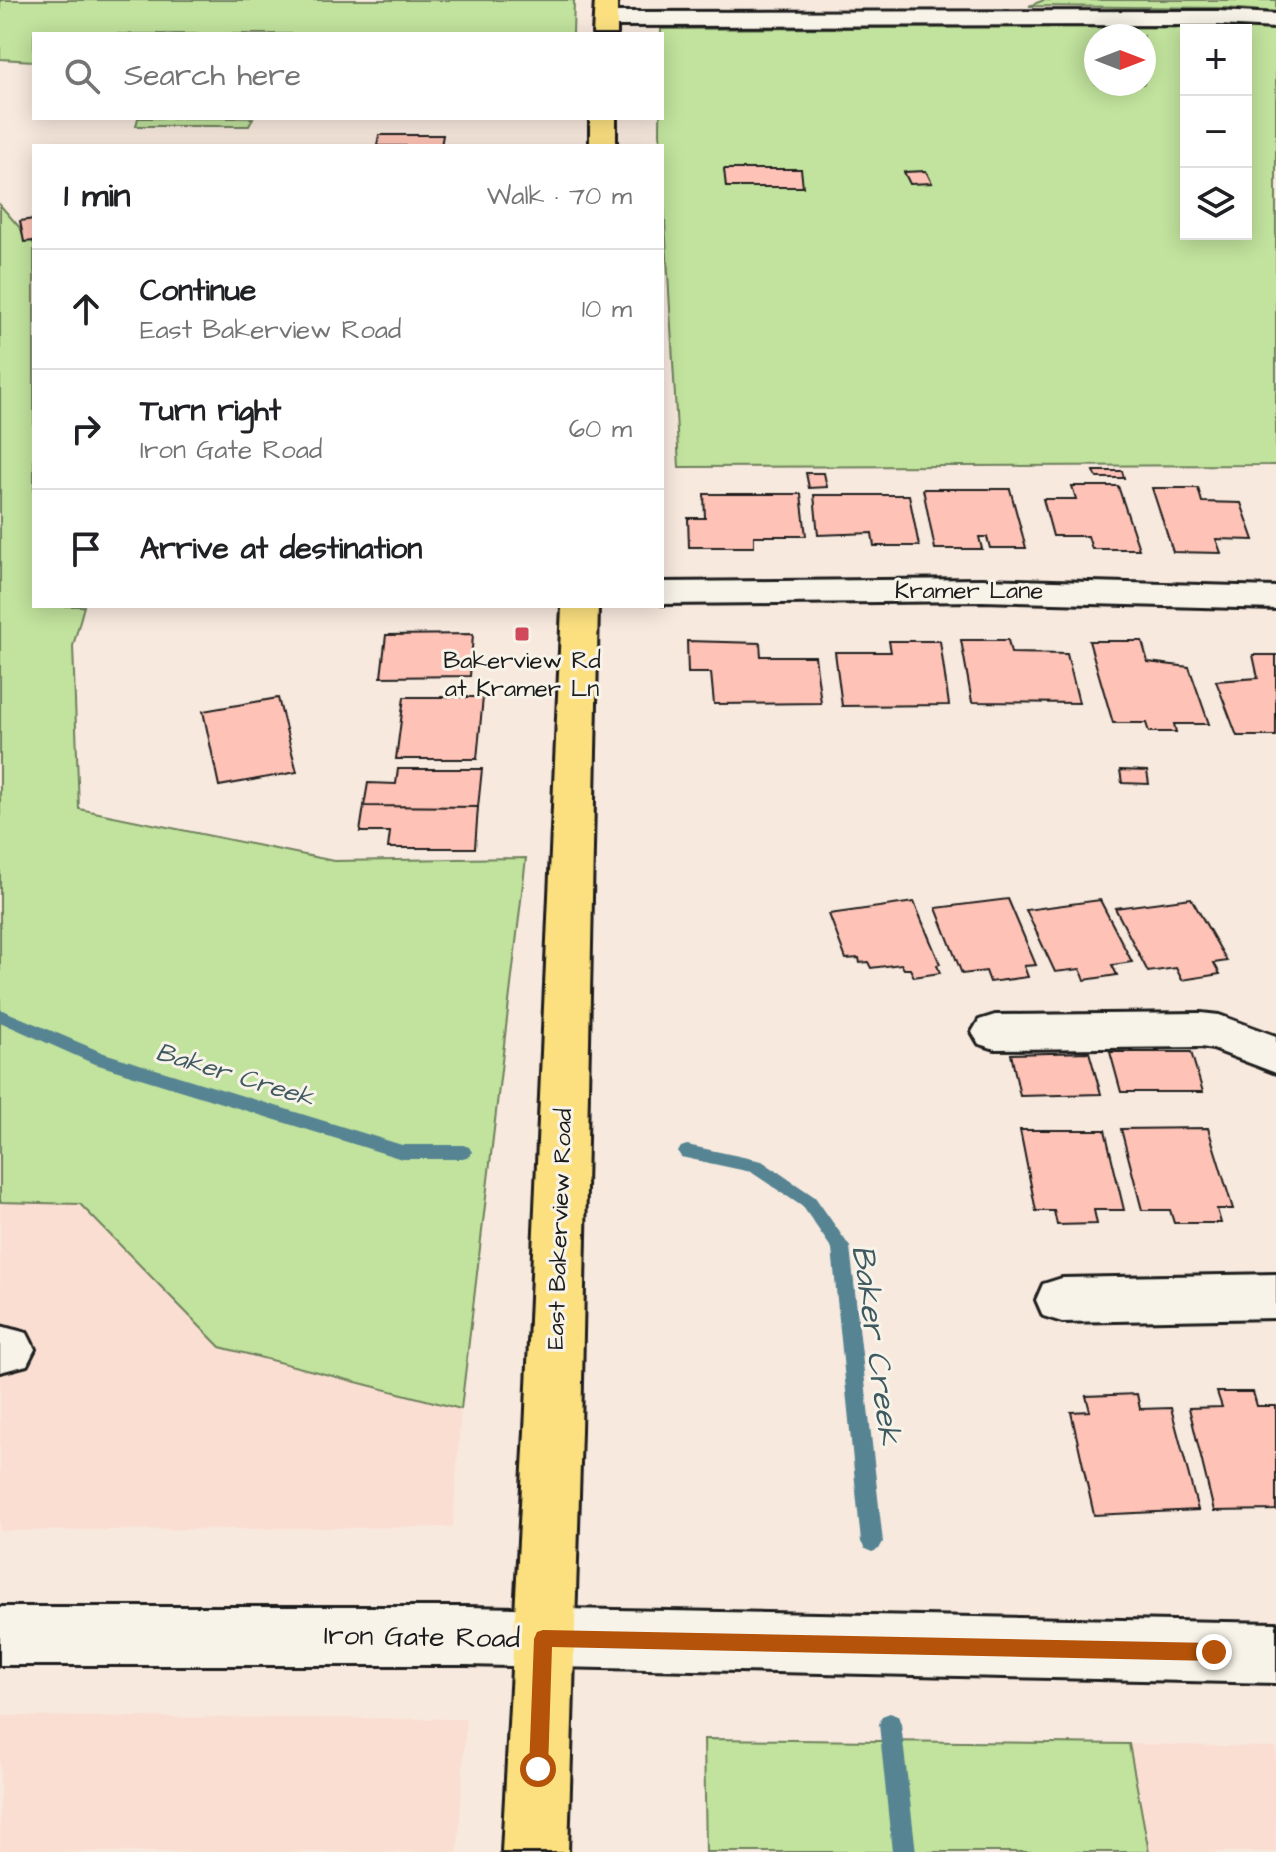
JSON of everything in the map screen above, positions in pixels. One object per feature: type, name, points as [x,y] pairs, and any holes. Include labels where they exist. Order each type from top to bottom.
[{"type":"main road","points":[[603,120],[603,144]]},
{"type":"main road","name":"East Bakerview Road","points":[[535,1852],[553,1431],[580,608]]},
{"type":"street","points":[[989,19],[1024,0]]},
{"type":"street","points":[[606,18],[1218,18],[1276,21]]},
{"type":"street","name":"Kramer Lane","points":[[664,593],[982,590],[1276,598]]},
{"type":"street","points":[[995,1032],[1201,1030],[1219,1032],[1276,1055]]},
{"type":"street","points":[[1062,1300],[1276,1296]]},
{"type":"street","name":"Iron Gate Road","points":[[0,1636],[543,1639],[1276,1653]]},
{"type":"shaded area","points":[[0,1202],[80,1204],[220,1347],[461,1409],[453,1527],[0,1531]]},
{"type":"shaded area","points":[[0,1716],[466,1719],[458,1852],[0,1852]]},
{"type":"shaded area","points":[[1129,1744],[1276,1747],[1276,1852],[1149,1852]]},
{"type":"green space","points":[[0,0],[574,0],[573,32],[32,32],[32,61],[0,59]]},
{"type":"green space","points":[[1044,0],[1276,0],[1276,12],[1226,8],[1029,6]]},
{"type":"green space","points":[[1156,26],[1180,26],[1180,240],[1252,240],[1252,28],[1276,30],[1276,465],[679,467],[664,203],[664,144],[661,144],[660,133],[660,120],[664,120],[664,32],[661,29],[1084,27],[1084,96],[1156,96]]},
{"type":"green space","points":[[138,120],[252,120],[249,126],[136,126]]},
{"type":"green space","points":[[0,205],[32,242],[32,608],[83,608],[73,646],[79,809],[334,861],[526,858],[461,1409],[220,1347],[80,1204],[0,1202]]},
{"type":"green space","points":[[704,1739],[1129,1744],[1149,1852],[706,1852]]},
{"type":"building","points":[[379,135],[443,135],[441,144],[377,144]]},
{"type":"building","points":[[724,169],[801,169],[803,187],[726,187]]},
{"type":"building","points":[[926,171],[932,183],[910,184],[904,172]]},
{"type":"building","points":[[32,219],[32,241],[24,242],[20,221]]},
{"type":"building","points":[[1094,471],[1122,471],[1124,478],[1097,478]]},
{"type":"building","points":[[806,473],[824,473],[827,487],[809,488]]},
{"type":"building","points":[[1072,486],[1118,486],[1139,549],[1092,549],[1088,536],[1053,536],[1043,499],[1076,499]]},
{"type":"building","points":[[1152,488],[1198,488],[1202,502],[1241,503],[1254,540],[1216,539],[1221,553],[1173,552]]},
{"type":"building","points":[[923,489],[1010,489],[1026,548],[990,548],[987,537],[979,537],[982,549],[935,549]]},
{"type":"building","points":[[704,494],[801,494],[806,536],[754,536],[754,547],[689,547],[688,518],[705,518]]},
{"type":"building","points":[[814,495],[909,495],[919,546],[874,546],[872,533],[818,535]]},
{"type":"building","points":[[473,634],[470,676],[381,677],[386,635]]},
{"type":"building","points":[[961,640],[1008,640],[1011,653],[1067,654],[1079,703],[972,702]]},
{"type":"building","points":[[687,641],[760,643],[761,656],[815,656],[821,703],[714,704],[711,673],[688,673]]},
{"type":"building","points":[[889,641],[940,641],[949,705],[842,706],[835,652],[891,652]]},
{"type":"building","points":[[1089,641],[1142,641],[1148,662],[1189,667],[1209,724],[1174,724],[1176,732],[1149,732],[1146,723],[1113,723]]},
{"type":"building","points":[[1253,655],[1276,655],[1276,736],[1237,736],[1216,681],[1258,678]]},
{"type":"building","points":[[404,697],[483,697],[477,759],[396,759]]},
{"type":"building","points":[[278,698],[297,772],[219,786],[203,711]]},
{"type":"building","points":[[398,769],[482,769],[478,807],[364,806],[368,783],[396,784]]},
{"type":"building","points":[[1120,770],[1147,771],[1149,784],[1122,783]]},
{"type":"building","points":[[364,806],[478,807],[475,848],[388,848],[390,832],[360,832]]},
{"type":"building","points":[[1191,898],[1227,961],[1214,963],[1220,974],[1182,980],[1176,968],[1148,972],[1115,908]]},
{"type":"building","points":[[1008,899],[1036,965],[1024,966],[1028,977],[990,982],[986,971],[962,974],[936,908]]},
{"type":"building","points":[[1100,900],[1132,962],[1112,965],[1117,975],[1085,980],[1080,969],[1055,972],[1026,910]]},
{"type":"building","points":[[914,902],[940,964],[937,965],[940,973],[914,977],[910,969],[904,969],[901,964],[871,968],[868,962],[860,963],[859,958],[846,959],[829,914]]},
{"type":"building","points":[[1089,1052],[1101,1094],[1020,1096],[1011,1054]]},
{"type":"building","points":[[1110,1052],[1191,1052],[1203,1092],[1121,1092]]},
{"type":"building","points":[[1208,1128],[1233,1209],[1217,1209],[1221,1223],[1174,1223],[1170,1210],[1142,1210],[1121,1129]]},
{"type":"building","points":[[1020,1130],[1105,1130],[1124,1210],[1094,1210],[1097,1224],[1057,1225],[1054,1211],[1036,1211]]},
{"type":"building","points":[[1217,1392],[1253,1392],[1257,1406],[1276,1406],[1276,1510],[1214,1511],[1189,1408],[1222,1407]]},
{"type":"building","points":[[1137,1394],[1140,1409],[1171,1408],[1198,1510],[1094,1515],[1071,1412],[1090,1411],[1086,1396]]},
{"type":"waterway","name":"Baker Creek","points":[[0,1015],[98,1058],[402,1152],[463,1152]]},
{"type":"waterway","name":"Baker Creek","points":[[687,1152],[756,1166],[809,1202],[841,1247],[872,1542]]},
{"type":"waterway","name":"Baker Creek","points":[[890,1724],[904,1852]]},
{"type":"place","name":"Bakerview Rd at Kramer Ln","points":[[522,634]]},
{"type":"route","points":[[538,1769],[543,1639],[1214,1652]]}]
